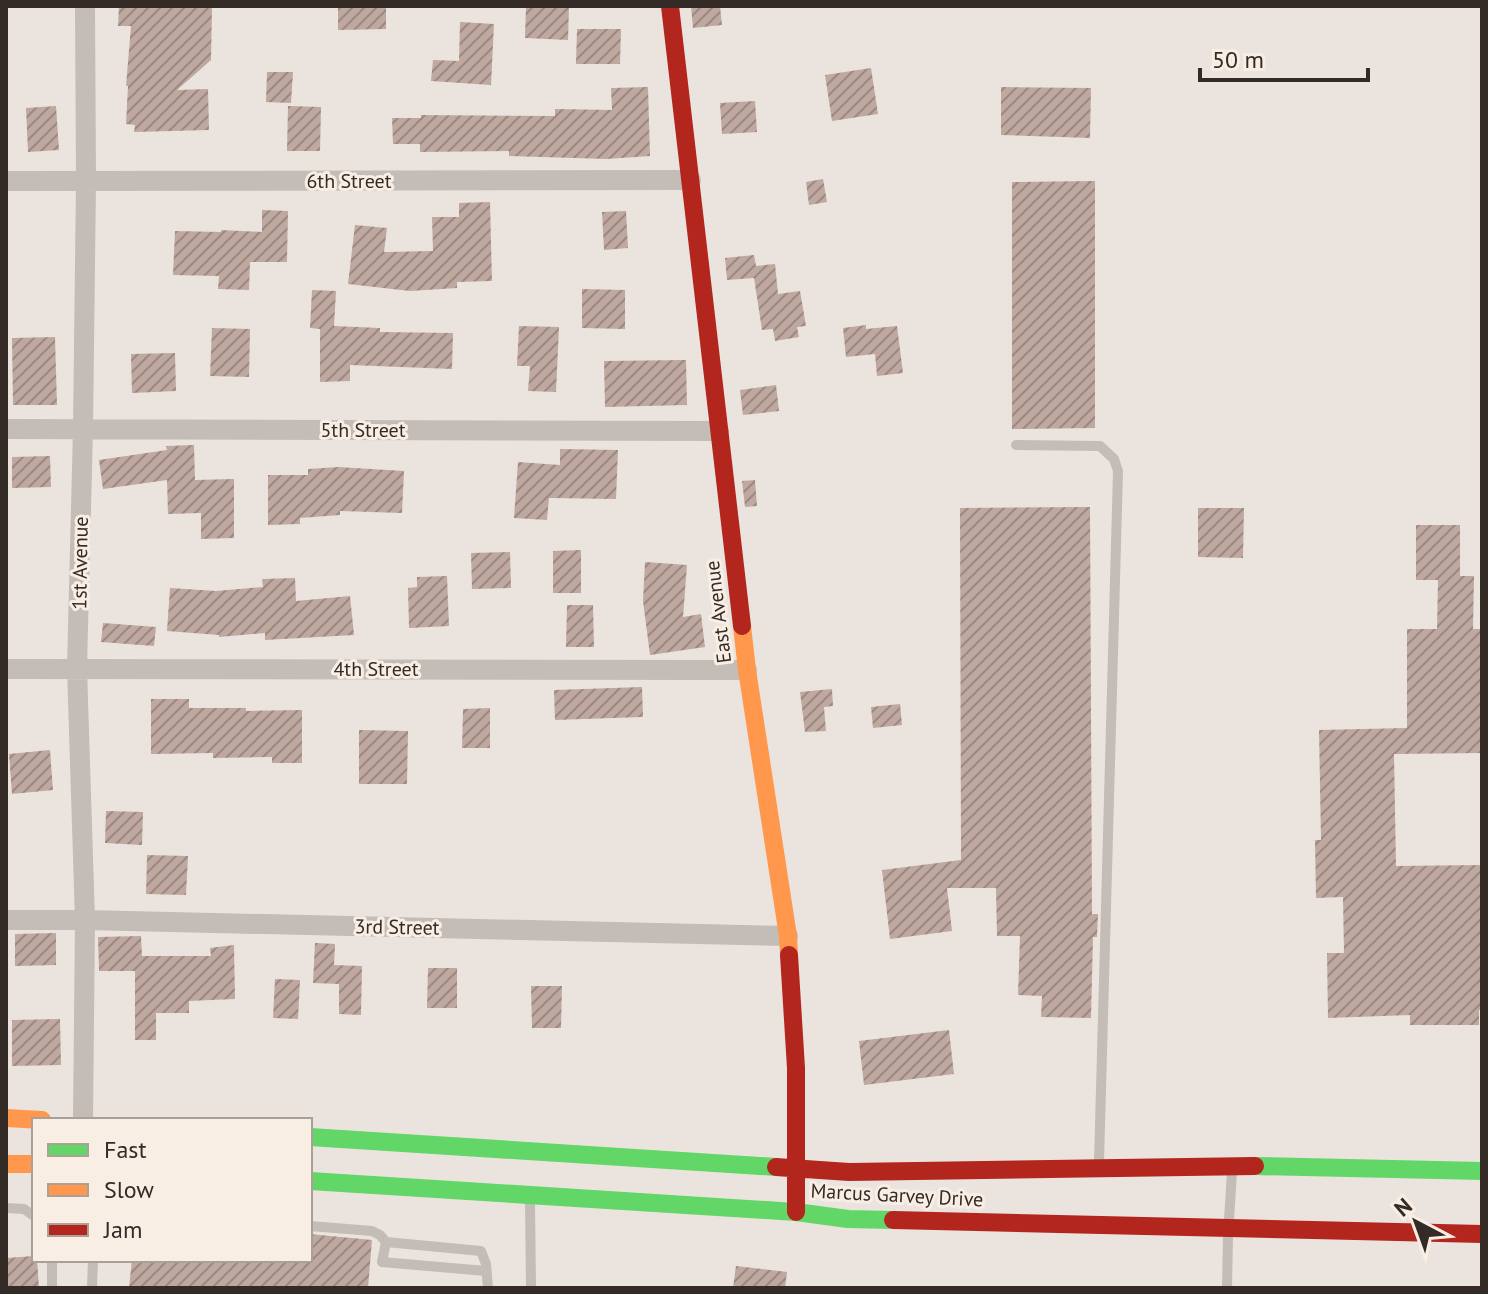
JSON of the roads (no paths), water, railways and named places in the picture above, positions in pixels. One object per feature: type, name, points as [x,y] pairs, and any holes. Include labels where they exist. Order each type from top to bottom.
[{"type":"main road","name":"East Avenue","points":[[670,6],[747,670],[788,936],[796,1068],[796,1212]]},
{"type":"main road","points":[[6,1118],[32,1119]]},
{"type":"main road","name":"Marcus Garvey Drive","points":[[312,1137],[849,1172],[1232,1166],[1482,1171]]},
{"type":"main road","points":[[6,1164],[32,1164]]},
{"type":"main road","name":"Marcus Garvey Drive","points":[[312,1181],[796,1212],[848,1219],[1482,1234]]},
{"type":"street","name":"1st Avenue","points":[[83,1118],[85,920],[77,668],[86,181],[85,6]]},
{"type":"street","name":"6th Street","points":[[6,181],[691,180]]},
{"type":"street","name":"5th Street","points":[[6,429],[719,431]]},
{"type":"street","name":"4th Street","points":[[6,669],[747,670]]},
{"type":"street","name":"3rd Street","points":[[6,920],[788,936]]},
{"type":"lane","points":[[1016,445],[1100,446],[1114,459],[1118,471],[1098,1168]]},
{"type":"lane","points":[[1227,1288],[1232,1166]]},
{"type":"lane","points":[[530,1196],[531,1288]]},
{"type":"lane","points":[[6,1208],[24,1209],[32,1215]]},
{"type":"lane","points":[[312,1226],[372,1231],[386,1242],[481,1251],[486,1264],[488,1288]]},
{"type":"lane","points":[[386,1242],[382,1262],[486,1271]]},
{"type":"lane","points":[[52,1262],[52,1288]]},
{"type":"lane","points":[[92,1288],[93,1262]]}]
